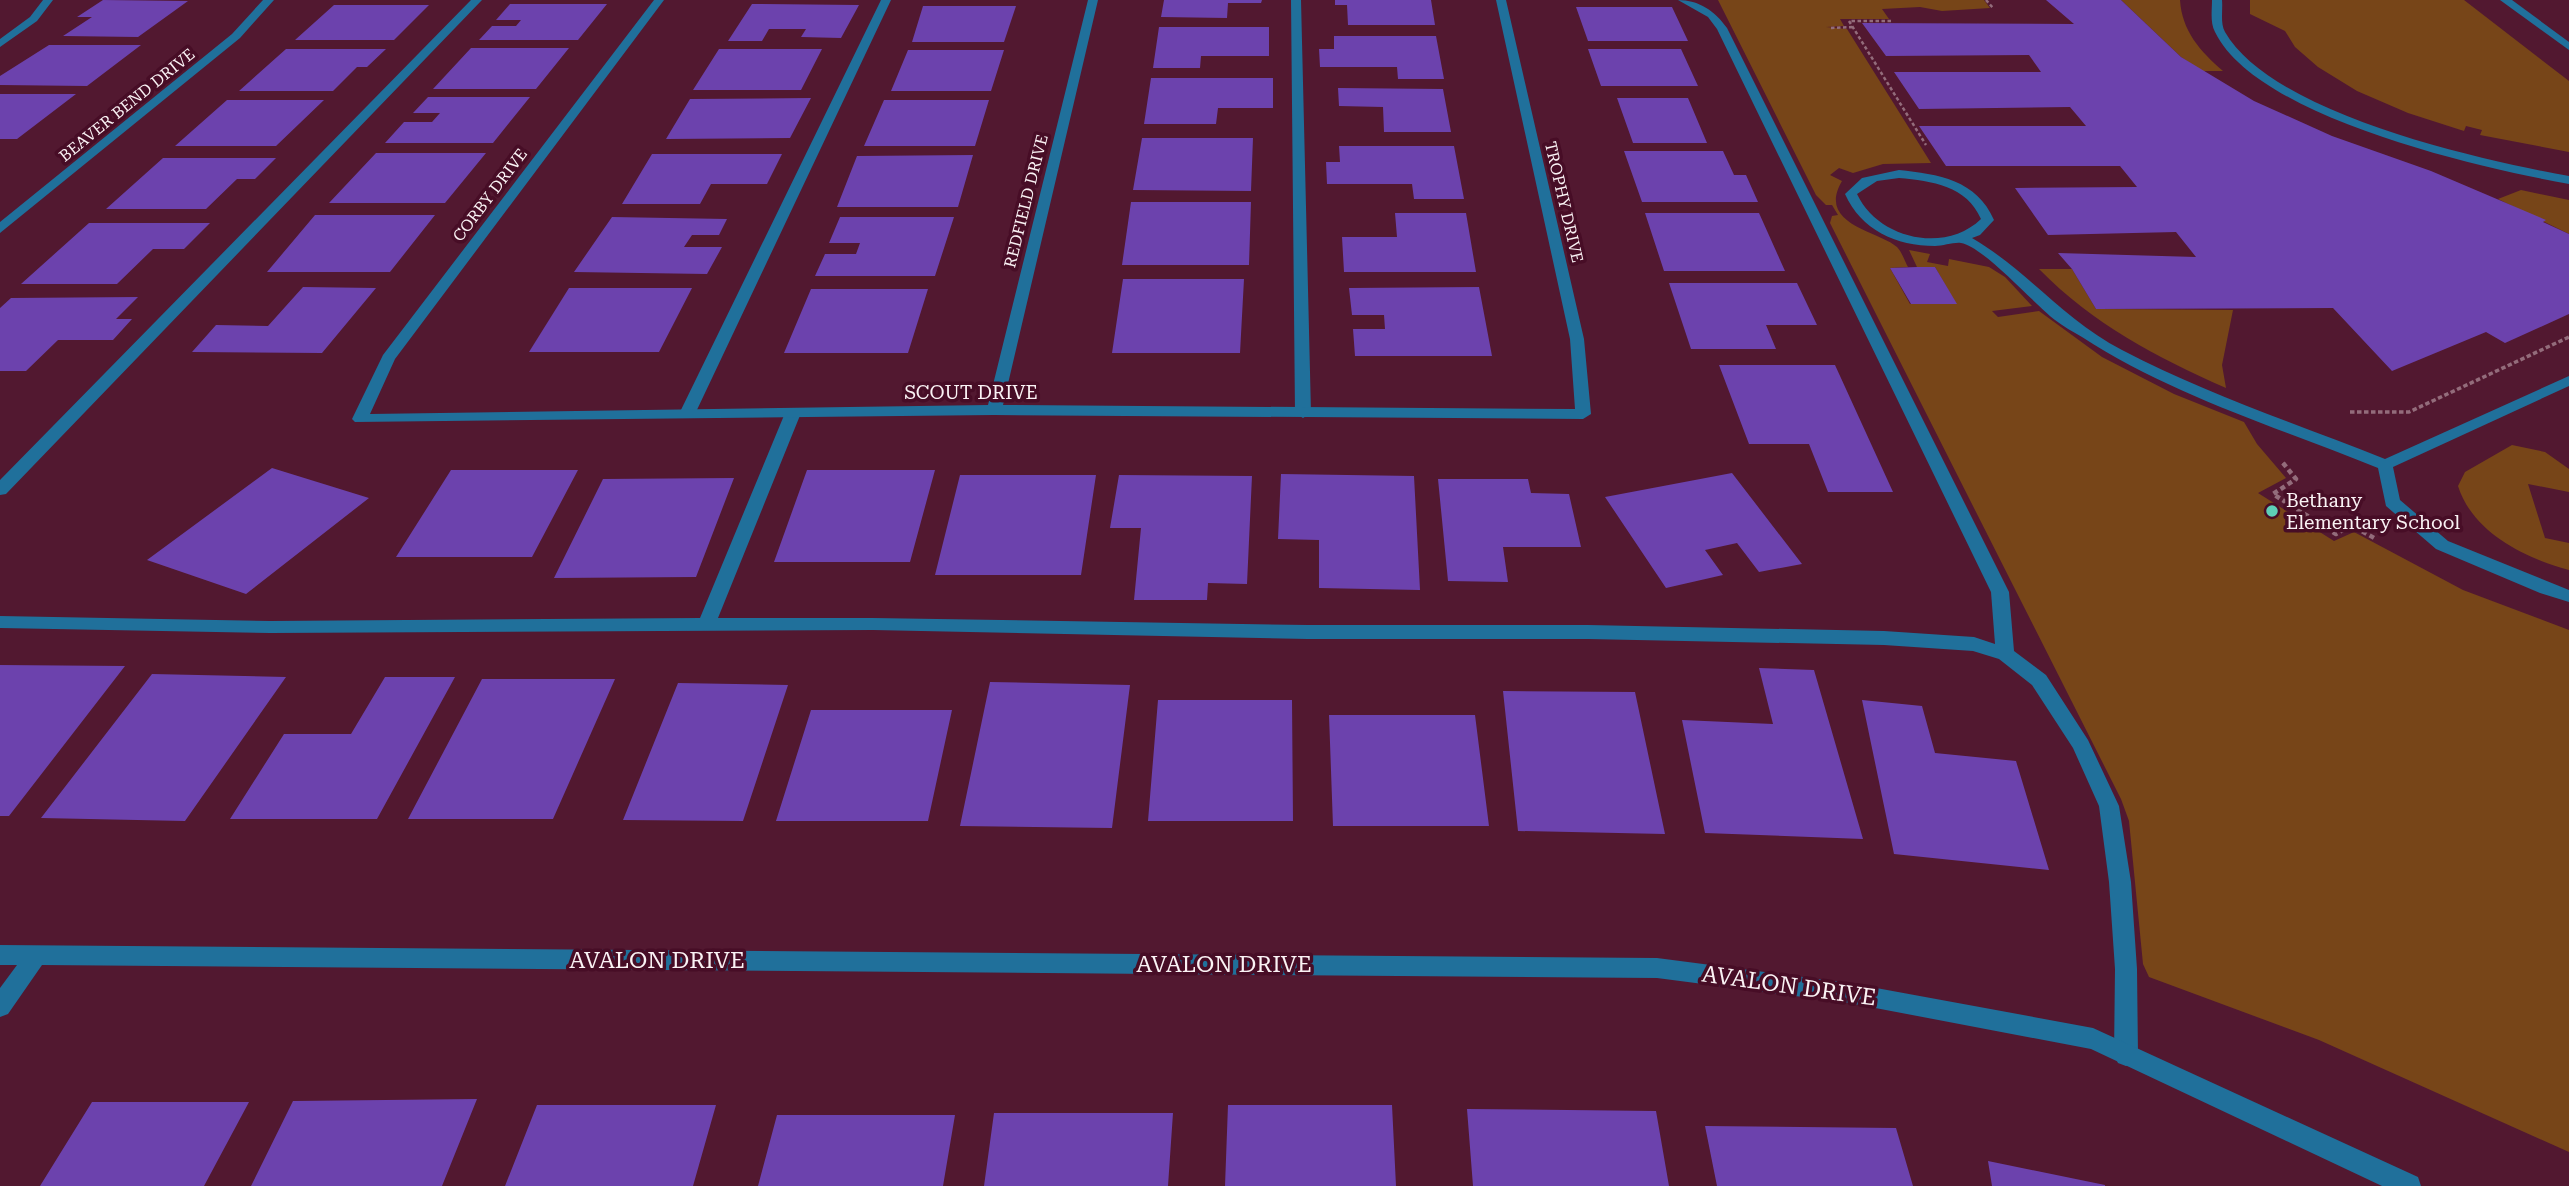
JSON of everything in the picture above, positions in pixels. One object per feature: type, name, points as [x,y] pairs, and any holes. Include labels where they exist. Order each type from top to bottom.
[{"type":"street","points":[[0,44],[22,29],[44,8],[48,0]]},
{"type":"street","name":"BEAVER BEND DRIVE","points":[[0,229],[236,36],[269,0]]},
{"type":"street","points":[[0,489],[477,0]]},
{"type":"street","name":"CORBY DRIVE","points":[[360,419],[388,358],[659,0]]},
{"type":"street","points":[[687,414],[886,0]]},
{"type":"street","name":"REDFIELD DRIVE","points":[[994,410],[1093,0]]},
{"type":"street","points":[[1296,0],[1303,413]]},
{"type":"street","name":"TROPHY DRIVE","points":[[1502,0],[1577,339],[1583,414]]},
{"type":"street","points":[[1683,0],[1712,15],[1729,41],[2000,592],[2005,654]]},
{"type":"street","points":[[2217,0],[2218,29],[2237,53],[2268,79],[2324,110],[2410,143],[2489,165],[2569,180]]},
{"type":"street","points":[[2505,0],[2569,47]]},
{"type":"street","points":[[2545,29],[2569,29]]},
{"type":"street","points":[[1925,176],[1950,183],[1971,194],[1985,207],[1988,220],[1981,231],[1964,239],[1941,242],[1913,239],[1887,231],[1866,220],[1854,207],[1852,194],[1860,183],[1876,177],[1925,176]]},
{"type":"street","points":[[1964,239],[1993,256],[2060,317],[2116,353],[2210,395],[2385,465],[2569,380]]},
{"type":"street","name":"SCOUT DRIVE","points":[[360,419],[994,410],[1583,414]]},
{"type":"street","points":[[707,624],[793,413]]},
{"type":"street","points":[[2385,465],[2392,502],[2442,545],[2569,596]]},
{"type":"street","points":[[0,622],[270,627],[707,624],[1588,632],[1884,638],[1974,643],[2005,654],[2039,680],[2081,746],[2109,806],[2120,882],[2126,970],[2126,1055]]},
{"type":"street","name":"AVALON DRIVE","points":[[0,955],[1657,968],[1863,995],[2093,1039],[2409,1186]]},
{"type":"street","points":[[0,1007],[36,955]]},
{"type":"path","points":[[1986,0],[1993,8]]},
{"type":"path","points":[[1891,21],[1849,21],[1950,183]]},
{"type":"path","points":[[1831,28],[1853,27]]},
{"type":"path","points":[[2350,412],[2409,412],[2569,337]]},
{"type":"shaded area","points":[[1718,0],[1984,0],[1990,8],[1942,11],[1920,7],[1882,9],[1889,19],[1840,19],[1844,26],[1826,27],[1847,29],[1931,163],[1883,164],[1853,173],[1839,168],[1830,175],[1842,181],[1836,196],[1837,208],[1843,217],[1853,225],[1897,247],[1908,267],[1890,268],[1910,304],[1956,304],[1935,267],[1917,267],[1909,250],[1930,254],[1927,262],[1948,266],[1949,259],[1989,267],[2005,277],[2032,306],[1992,311],[1998,317],[2039,311],[2102,357],[2174,394],[2244,422],[2257,444],[2286,478],[2258,493],[2334,541],[2354,532],[2463,590],[2569,630],[2569,1152],[2319,1040],[2149,977],[2143,964],[2129,821],[2121,799],[1830,223],[1832,216],[1838,215],[1832,205],[1826,205],[1816,195]]},
{"type":"shaded area","points":[[2121,0],[2180,0],[2188,31],[2207,56],[2223,71],[2202,71],[2181,57]]},
{"type":"shaded area","points":[[2250,0],[2464,0],[2569,81],[2569,152],[2480,135],[2482,130],[2466,126],[2464,131],[2408,113],[2357,91],[2318,67],[2295,47],[2285,31],[2250,14]]},
{"type":"shaded area","points":[[2521,190],[2569,200],[2569,234],[2498,199]]},
{"type":"shaded area","points":[[2039,269],[2072,269],[2096,309],[2233,310],[2222,365],[2226,388],[2126,338],[2081,306]]},
{"type":"shaded area","points":[[2512,445],[2545,452],[2569,469],[2569,492],[2528,484],[2545,538],[2569,543],[2569,570],[2518,551],[2488,530],[2465,503],[2458,486],[2465,472]]},
{"type":"building","points":[[103,0],[188,1],[138,37],[63,36],[92,17],[77,17]]},
{"type":"building","points":[[1164,0],[1262,0],[1261,3],[1228,3],[1227,18],[1161,17]]},
{"type":"building","points":[[1335,0],[1431,0],[1435,25],[1348,25],[1347,5],[1335,5]]},
{"type":"building","points":[[2046,0],[2121,0],[2181,57],[2254,101],[2332,136],[2431,171],[2546,220],[2543,222],[2569,234],[2569,314],[2505,343],[2486,332],[2392,371],[2333,308],[2096,309],[2072,269],[2058,253],[2196,257],[2176,232],[2048,235],[2015,188],[2137,187],[2120,166],[1946,166],[1919,126],[2086,126],[2070,107],[1919,109],[1894,72],[2041,72],[2029,55],[1886,56],[1862,23],[2074,24]]},
{"type":"building","points":[[510,4],[607,4],[578,40],[479,40],[492,26],[516,26],[521,20],[496,20]]},
{"type":"building","points":[[752,4],[859,5],[841,38],[801,37],[806,29],[769,29],[762,41],[728,41]]},
{"type":"building","points":[[334,5],[429,5],[394,40],[295,40]]},
{"type":"building","points":[[923,6],[1016,6],[1004,42],[912,42]]},
{"type":"building","points":[[1576,7],[1672,7],[1688,41],[1588,41]]},
{"type":"building","points":[[1159,27],[1269,27],[1269,56],[1201,56],[1200,68],[1153,68]]},
{"type":"building","points":[[1334,36],[1436,36],[1444,79],[1398,79],[1397,67],[1320,67],[1319,49],[1334,49]]},
{"type":"building","points":[[49,45],[141,45],[87,86],[0,85],[0,76]]},
{"type":"building","points":[[471,48],[569,48],[536,89],[433,89]]},
{"type":"building","points":[[286,49],[386,49],[367,67],[357,67],[333,91],[239,91]]},
{"type":"building","points":[[719,49],[822,49],[801,90],[693,90]]},
{"type":"building","points":[[1588,49],[1681,49],[1698,86],[1601,86]]},
{"type":"building","points":[[908,50],[1004,50],[991,91],[891,91]]},
{"type":"building","points":[[1151,78],[1273,78],[1273,108],[1218,108],[1216,124],[1144,124]]},
{"type":"building","points":[[1338,88],[1443,89],[1451,132],[1384,132],[1383,107],[1339,106]]},
{"type":"building","points":[[0,94],[76,94],[17,139],[0,139]]},
{"type":"building","points":[[428,97],[530,97],[493,143],[385,143],[404,122],[432,122],[440,113],[413,113]]},
{"type":"building","points":[[811,98],[790,138],[666,139],[690,99]]},
{"type":"building","points":[[1617,98],[1688,98],[1707,143],[1633,143]]},
{"type":"building","points":[[227,100],[324,100],[276,146],[175,146]]},
{"type":"building","points":[[884,100],[989,100],[975,146],[864,146]]},
{"type":"building","points":[[1142,138],[1253,138],[1251,191],[1133,190]]},
{"type":"building","points":[[1339,146],[1454,146],[1464,199],[1414,199],[1412,184],[1327,184],[1326,162],[1340,162]]},
{"type":"building","points":[[1624,151],[1723,151],[1734,175],[1746,175],[1758,202],[1642,202]]},
{"type":"building","points":[[376,153],[486,153],[445,203],[329,203]]},
{"type":"building","points":[[652,154],[782,154],[767,184],[711,184],[700,204],[622,204]]},
{"type":"building","points":[[973,155],[958,207],[837,207],[857,156]]},
{"type":"building","points":[[163,158],[276,158],[255,179],[237,179],[206,209],[106,209]]},
{"type":"building","points":[[1131,202],[1251,202],[1249,265],[1122,265]]},
{"type":"building","points":[[1395,213],[1466,213],[1476,272],[1344,272],[1342,237],[1397,237]]},
{"type":"building","points":[[1645,213],[1759,213],[1785,271],[1664,271]]},
{"type":"building","points":[[315,215],[435,215],[390,272],[267,272]]},
{"type":"building","points":[[612,217],[727,219],[719,235],[692,235],[684,247],[722,247],[707,274],[574,272]]},
{"type":"building","points":[[840,217],[954,217],[935,276],[815,276],[825,254],[856,254],[860,243],[829,243]]},
{"type":"building","points":[[89,223],[210,223],[184,249],[153,249],[117,284],[21,284]]},
{"type":"building","points":[[1935,267],[1957,304],[1911,304],[1890,268]]},
{"type":"building","points":[[1123,279],[1244,279],[1240,353],[1112,353]]},
{"type":"building","points":[[1669,283],[1797,283],[1817,325],[1766,325],[1776,349],[1691,349]]},
{"type":"building","points":[[303,287],[376,288],[322,353],[192,352],[216,325],[268,326]]},
{"type":"building","points":[[1479,287],[1492,356],[1355,356],[1353,329],[1385,329],[1384,315],[1352,315],[1349,288]]},
{"type":"building","points":[[569,288],[692,288],[659,352],[529,352]]},
{"type":"building","points":[[811,289],[928,289],[908,353],[784,353]]},
{"type":"building","points":[[138,297],[116,319],[132,319],[113,340],[58,340],[26,371],[0,371],[0,308],[11,298]]},
{"type":"building","points":[[1719,365],[1835,365],[1893,492],[1828,492],[1809,444],[1749,444]]},
{"type":"building","points":[[272,468],[369,498],[246,594],[147,560]]},
{"type":"building","points":[[451,470],[578,470],[532,557],[396,557]]},
{"type":"building","points":[[807,470],[935,470],[910,562],[774,562]]},
{"type":"building","points":[[1732,473],[1802,564],[1759,572],[1737,543],[1705,550],[1723,575],[1666,588],[1605,497]]},
{"type":"building","points":[[1281,474],[1414,476],[1420,590],[1319,588],[1319,540],[1278,539]]},
{"type":"building","points":[[960,475],[1096,475],[1081,575],[935,575]]},
{"type":"building","points":[[1119,475],[1252,476],[1247,584],[1208,583],[1207,600],[1134,600],[1141,528],[1110,528]]},
{"type":"building","points":[[734,478],[696,577],[554,578],[603,479]]},
{"type":"building","points":[[1438,479],[1528,479],[1531,493],[1569,494],[1581,547],[1503,547],[1508,582],[1448,581]]},
{"type":"building","points":[[0,665],[125,666],[9,816],[0,816]]},
{"type":"building","points":[[1759,668],[1814,670],[1863,839],[1705,833],[1682,720],[1773,724]]},
{"type":"building","points":[[152,674],[286,677],[185,821],[41,818]]},
{"type":"building","points":[[385,677],[455,677],[377,819],[230,819],[284,734],[351,734]]},
{"type":"building","points":[[482,679],[615,679],[553,819],[408,819]]},
{"type":"building","points":[[990,682],[1130,685],[1112,828],[960,826]]},
{"type":"building","points":[[678,683],[788,685],[743,821],[623,820]]},
{"type":"building","points":[[1503,691],[1635,692],[1665,834],[1518,831]]},
{"type":"building","points":[[1158,700],[1292,700],[1293,821],[1148,821]]},
{"type":"building","points":[[1862,700],[1922,706],[1935,753],[2016,761],[2049,870],[1894,854]]},
{"type":"building","points":[[811,710],[952,710],[928,821],[776,821]]},
{"type":"building","points":[[1329,715],[1475,715],[1489,826],[1333,826]]},
{"type":"building","points":[[477,1099],[442,1186],[251,1186],[293,1101]]},
{"type":"building","points":[[92,1102],[249,1102],[204,1186],[40,1186]]},
{"type":"building","points":[[537,1105],[716,1105],[693,1186],[505,1186]]},
{"type":"building","points":[[1228,1105],[1392,1105],[1396,1186],[1225,1186]]},
{"type":"building","points":[[1467,1109],[1656,1111],[1669,1186],[1473,1186]]},
{"type":"building","points":[[994,1113],[1173,1113],[1168,1186],[984,1186]]},
{"type":"building","points":[[777,1115],[955,1115],[943,1186],[758,1186]]},
{"type":"building","points":[[1705,1126],[1896,1128],[1913,1186],[1717,1186]]},
{"type":"building","points":[[1988,1161],[2105,1185],[2105,1186],[1992,1186]]},
{"type":"place","name":"Bethany Elementary School","points":[[2272,511]]}]
